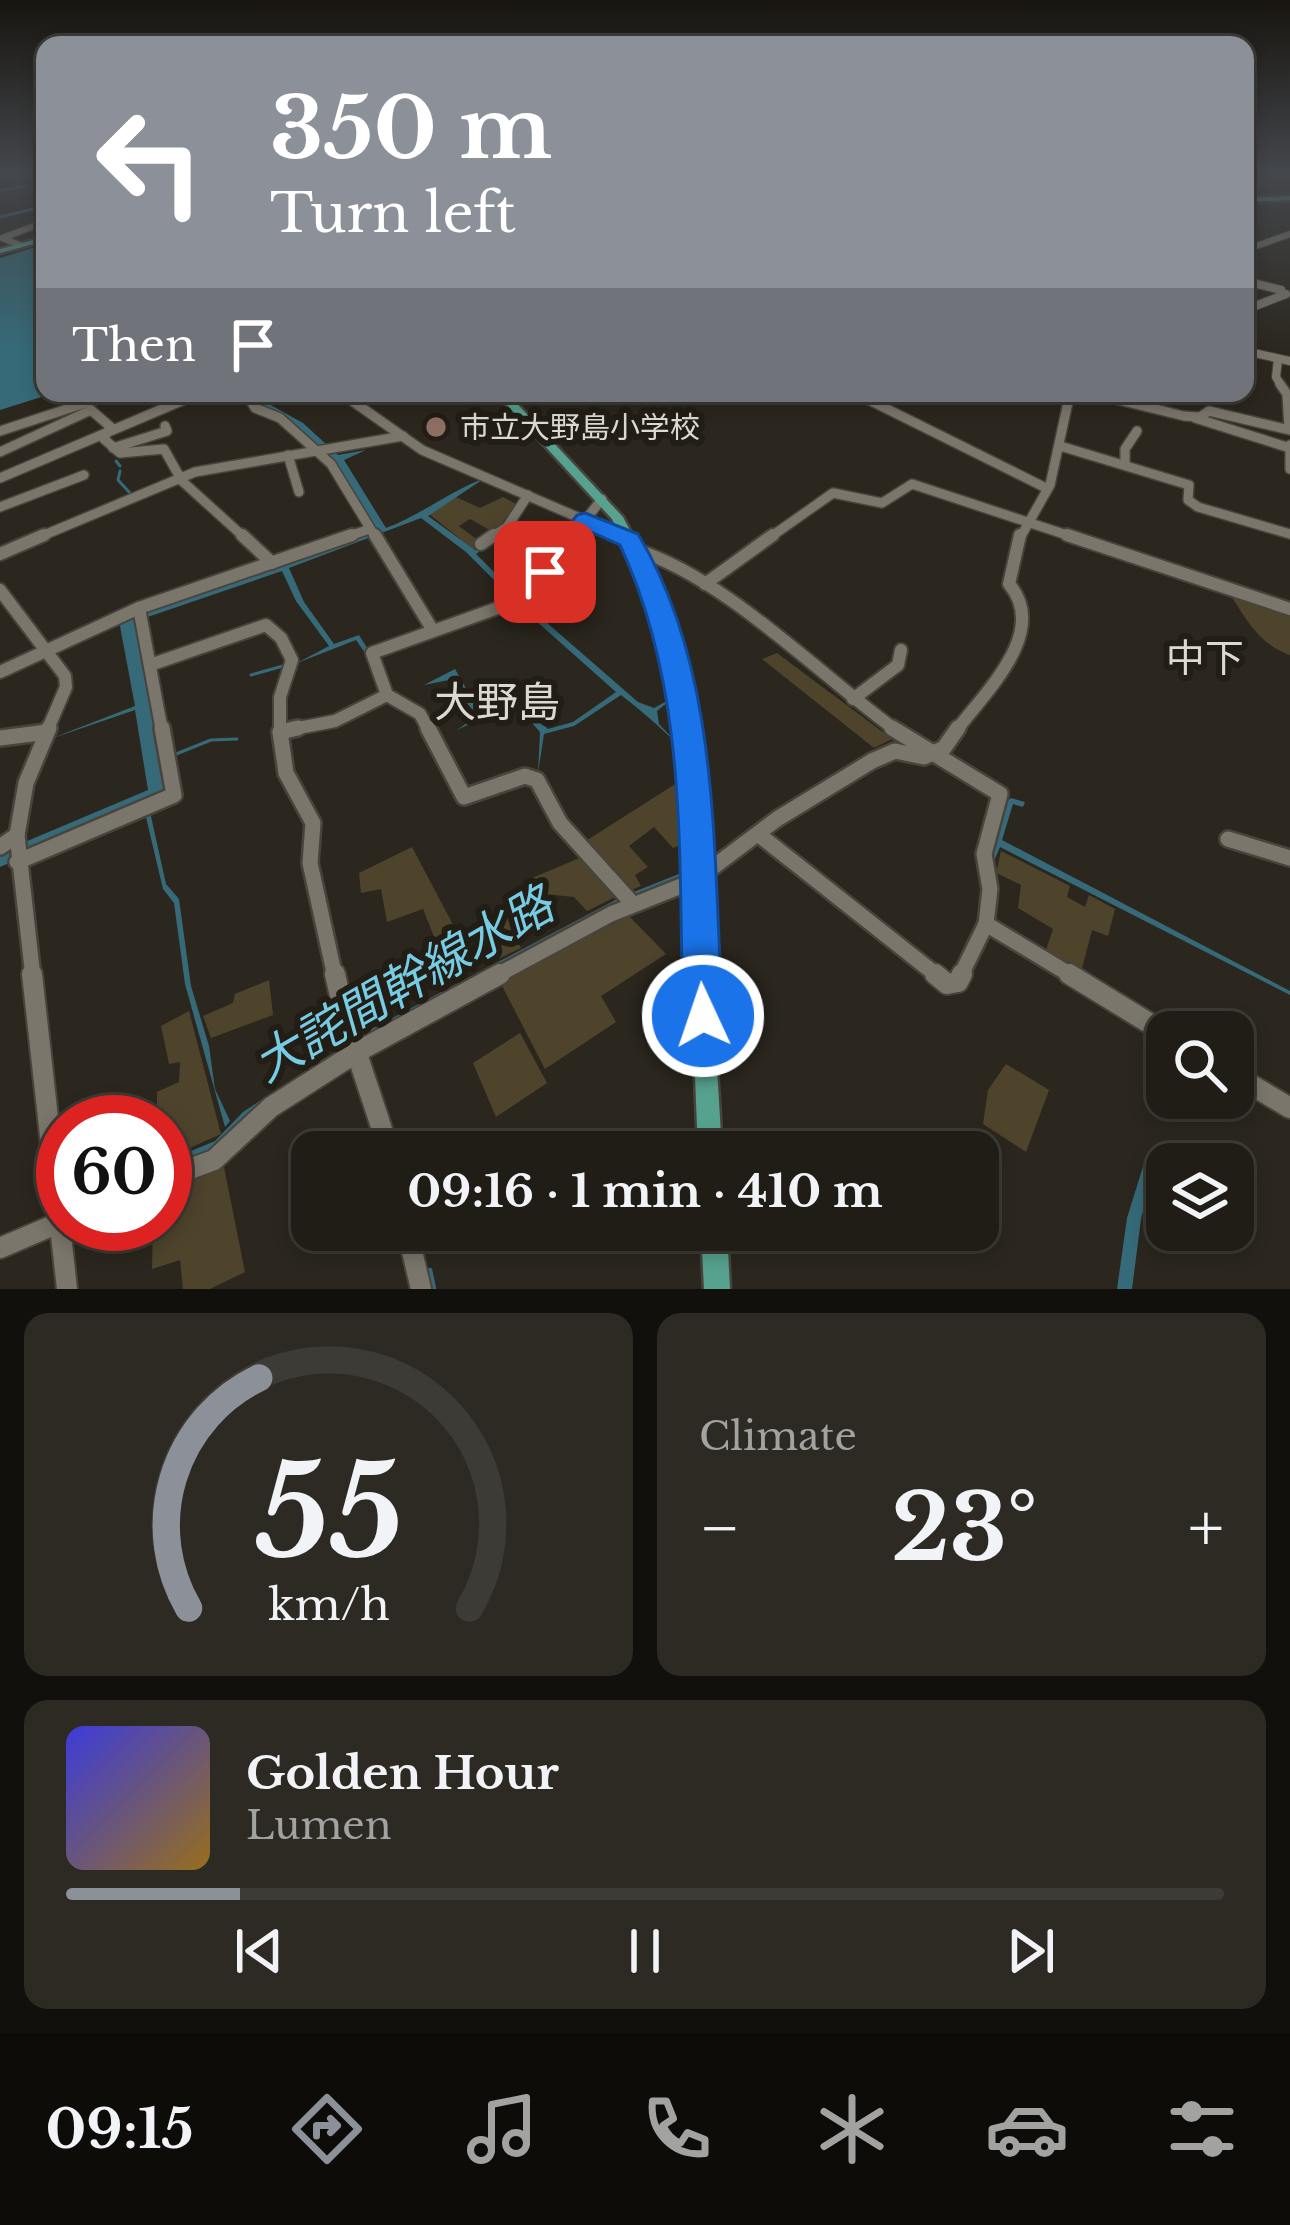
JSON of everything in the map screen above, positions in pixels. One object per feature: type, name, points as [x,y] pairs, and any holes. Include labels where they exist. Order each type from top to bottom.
[{"type":"main road","points":[[0,250],[36,241]]},
{"type":"main road","points":[[510,402],[602,499],[633,545],[659,599],[685,702],[709,1131]]},
{"type":"main road","points":[[709,1288],[712,1251]]},
{"type":"street","points":[[15,233],[2,238],[20,245]]},
{"type":"street","points":[[1254,247],[1290,234]]},
{"type":"street","points":[[1254,284],[1286,293]]},
{"type":"street","points":[[1254,306],[1286,293]]},
{"type":"street","points":[[1254,355],[1290,361]]},
{"type":"street","points":[[1194,417],[1209,411],[1289,429],[1287,394],[1276,377],[1278,362]]},
{"type":"street","points":[[0,434],[86,402]]},
{"type":"street","points":[[0,478],[179,402]]},
{"type":"street","points":[[250,402],[280,418],[321,453],[432,629]]},
{"type":"street","points":[[354,402],[422,450],[585,520],[705,584],[853,699],[934,755],[1008,794],[984,854],[989,889],[986,924],[958,982],[947,984],[758,834]]},
{"type":"street","points":[[873,402],[1041,487]]},
{"type":"street","points":[[934,755],[1022,640],[1022,598],[1009,584],[1017,536],[1027,524],[1060,446],[1059,425],[1067,402]]},
{"type":"street","points":[[1129,402],[1290,446],[1290,470]]},
{"type":"street","points":[[0,452],[73,406]]},
{"type":"street","points":[[0,434],[33,431],[92,410],[110,431]]},
{"type":"street","points":[[113,448],[167,431],[165,427]]},
{"type":"street","points":[[110,431],[104,439],[124,454],[160,447],[173,459],[181,477],[272,563]]},
{"type":"street","points":[[1125,465],[1125,449],[1137,431]]},
{"type":"street","points":[[0,554],[181,477],[288,455],[338,453],[403,436]]},
{"type":"street","points":[[1060,446],[1189,485],[1188,500],[1198,507],[1290,534]]},
{"type":"street","points":[[288,455],[299,492]]},
{"type":"street","points":[[0,507],[84,475]]},
{"type":"street","points":[[705,584],[837,492],[881,503],[912,484],[1290,609]]},
{"type":"street","points":[[481,544],[507,527],[528,495]]},
{"type":"street","points":[[602,499],[523,599],[369,656],[387,695],[420,714],[464,796],[525,776],[537,780],[560,823],[628,899]]},
{"type":"street","points":[[0,672],[47,648],[272,563],[372,533]]},
{"type":"street","points":[[0,590],[62,666],[66,687],[26,783],[14,849],[46,1095]]},
{"type":"street","points":[[14,849],[174,795],[140,614]]},
{"type":"street","points":[[150,665],[266,625],[281,638],[292,660],[280,697],[286,773],[313,823],[310,863],[353,1046],[382,1131]]},
{"type":"street","points":[[853,699],[898,665],[901,650]]},
{"type":"street","points":[[280,732],[335,721],[387,695]]},
{"type":"street","points":[[0,738],[47,733]]},
{"type":"street","points":[[192,1168],[214,1160],[271,1107],[353,1046],[628,899],[696,880],[758,834],[883,756],[895,751],[934,755]]},
{"type":"street","points":[[1228,839],[1290,858]]},
{"type":"street","points":[[986,924],[1146,1021]]},
{"type":"street","points":[[1254,1087],[1290,1108]]},
{"type":"street","points":[[0,1247],[36,1229]]},
{"type":"street","points":[[64,1251],[67,1289]]},
{"type":"street","points":[[412,1251],[421,1289]]},
{"type":"shaded area","points":[[456,497],[480,508],[503,497],[516,504],[495,533],[470,519],[459,526],[483,544],[473,549],[429,514]]},
{"type":"shaded area","points":[[1230,594],[1290,613],[1290,655],[1262,638]]},
{"type":"shaded area","points":[[777,653],[892,739],[874,748],[762,659]]},
{"type":"shaded area","points":[[680,781],[682,844],[673,848],[654,827],[629,846],[648,867],[635,875],[641,886],[626,892],[581,844]]},
{"type":"shaded area","points":[[412,847],[460,938],[439,949],[423,909],[387,922],[381,889],[361,893],[359,873]]},
{"type":"shaded area","points":[[1001,851],[1070,886],[1067,897],[1085,907],[1089,895],[1115,909],[1108,936],[1092,930],[1080,976],[1045,953],[1053,929],[1018,908],[1021,885],[996,873]]},
{"type":"shaded area","points":[[582,857],[617,896],[587,911],[574,897],[545,894],[532,878]]},
{"type":"shaded area","points":[[506,912],[521,948],[490,963],[469,929]]},
{"type":"shaded area","points":[[629,916],[666,954],[601,996],[616,1022],[545,1069],[500,982]]},
{"type":"shaded area","points":[[269,980],[273,1015],[211,1038],[203,1016],[233,1003],[235,994]]},
{"type":"shaded area","points":[[189,1011],[221,1134],[192,1147],[192,1095],[157,1095],[179,1082],[180,1062],[169,1064],[161,1026]]},
{"type":"shaded area","points":[[520,1033],[547,1083],[496,1117],[473,1063]]},
{"type":"shaded area","points":[[1006,1064],[1049,1090],[1026,1152],[983,1124],[988,1090]]},
{"type":"shaded area","points":[[224,1167],[245,1272],[210,1289],[183,1289],[180,1260],[152,1269],[152,1251],[192,1251],[192,1181]]},
{"type":"water","points":[[36,247],[36,399],[0,410],[0,258]]},
{"type":"water","points":[[265,402],[303,423],[338,455],[366,450],[344,460],[386,528],[485,478],[428,516],[475,550],[505,533],[521,509],[513,528],[476,554],[518,596],[513,599],[466,552],[421,518],[289,568],[304,602],[334,644],[359,635],[369,651],[365,653],[356,640],[297,663],[329,646],[296,601],[282,571],[136,621],[165,795],[0,867],[0,855],[6,850],[148,790],[135,710],[50,739],[135,706],[119,621],[377,530],[318,448],[295,426],[259,404]]},
{"type":"water","points":[[523,602],[638,702],[654,708],[674,697],[657,711],[659,724],[677,743],[621,695],[574,726],[544,734],[538,773],[540,732],[517,706],[509,705],[457,730],[474,718],[454,679],[424,685],[455,669],[480,713],[505,704],[518,704],[548,729],[573,722],[616,692],[517,604]]},
{"type":"water","points":[[1011,798],[1025,802],[1023,807],[1013,804],[1002,840],[1290,995],[1000,847],[992,866],[988,862],[1005,803]]},
{"type":"water","points":[[150,812],[166,884],[179,899],[191,986],[209,1046],[215,1089],[230,1121],[225,1127],[185,984],[174,903],[163,889],[145,813]]},
{"type":"water","points":[[684,872],[683,877],[624,900],[355,1044],[258,1106],[217,1147],[192,1157],[192,1151],[215,1141],[243,1112],[362,1034],[621,897]]},
{"type":"water","points":[[1146,1157],[1146,1198],[1132,1289],[1117,1289],[1127,1218]]},
{"type":"waterway","points":[[116,461],[120,466]]},
{"type":"waterway","points":[[120,471],[118,480],[130,493]]},
{"type":"waterway","points":[[251,675],[283,666]]},
{"type":"waterway","points":[[176,754],[211,740],[237,739]]},
{"type":"waterway","points":[[430,1270],[434,1289]]},
{"type":"place","name":"市立大野島小学校","points":[[436,427]]},
{"type":"district","name":"中下","points":[[1205,658]]},
{"type":"district","name":"大野島","points":[[497,702]]},
{"type":"route","points":[[545,572],[585,520],[630,540],[659,599],[685,702],[690,747],[703,1016]]},
{"type":"water label","name":"大詫間幹線水路","points":[[403,984]]}]
